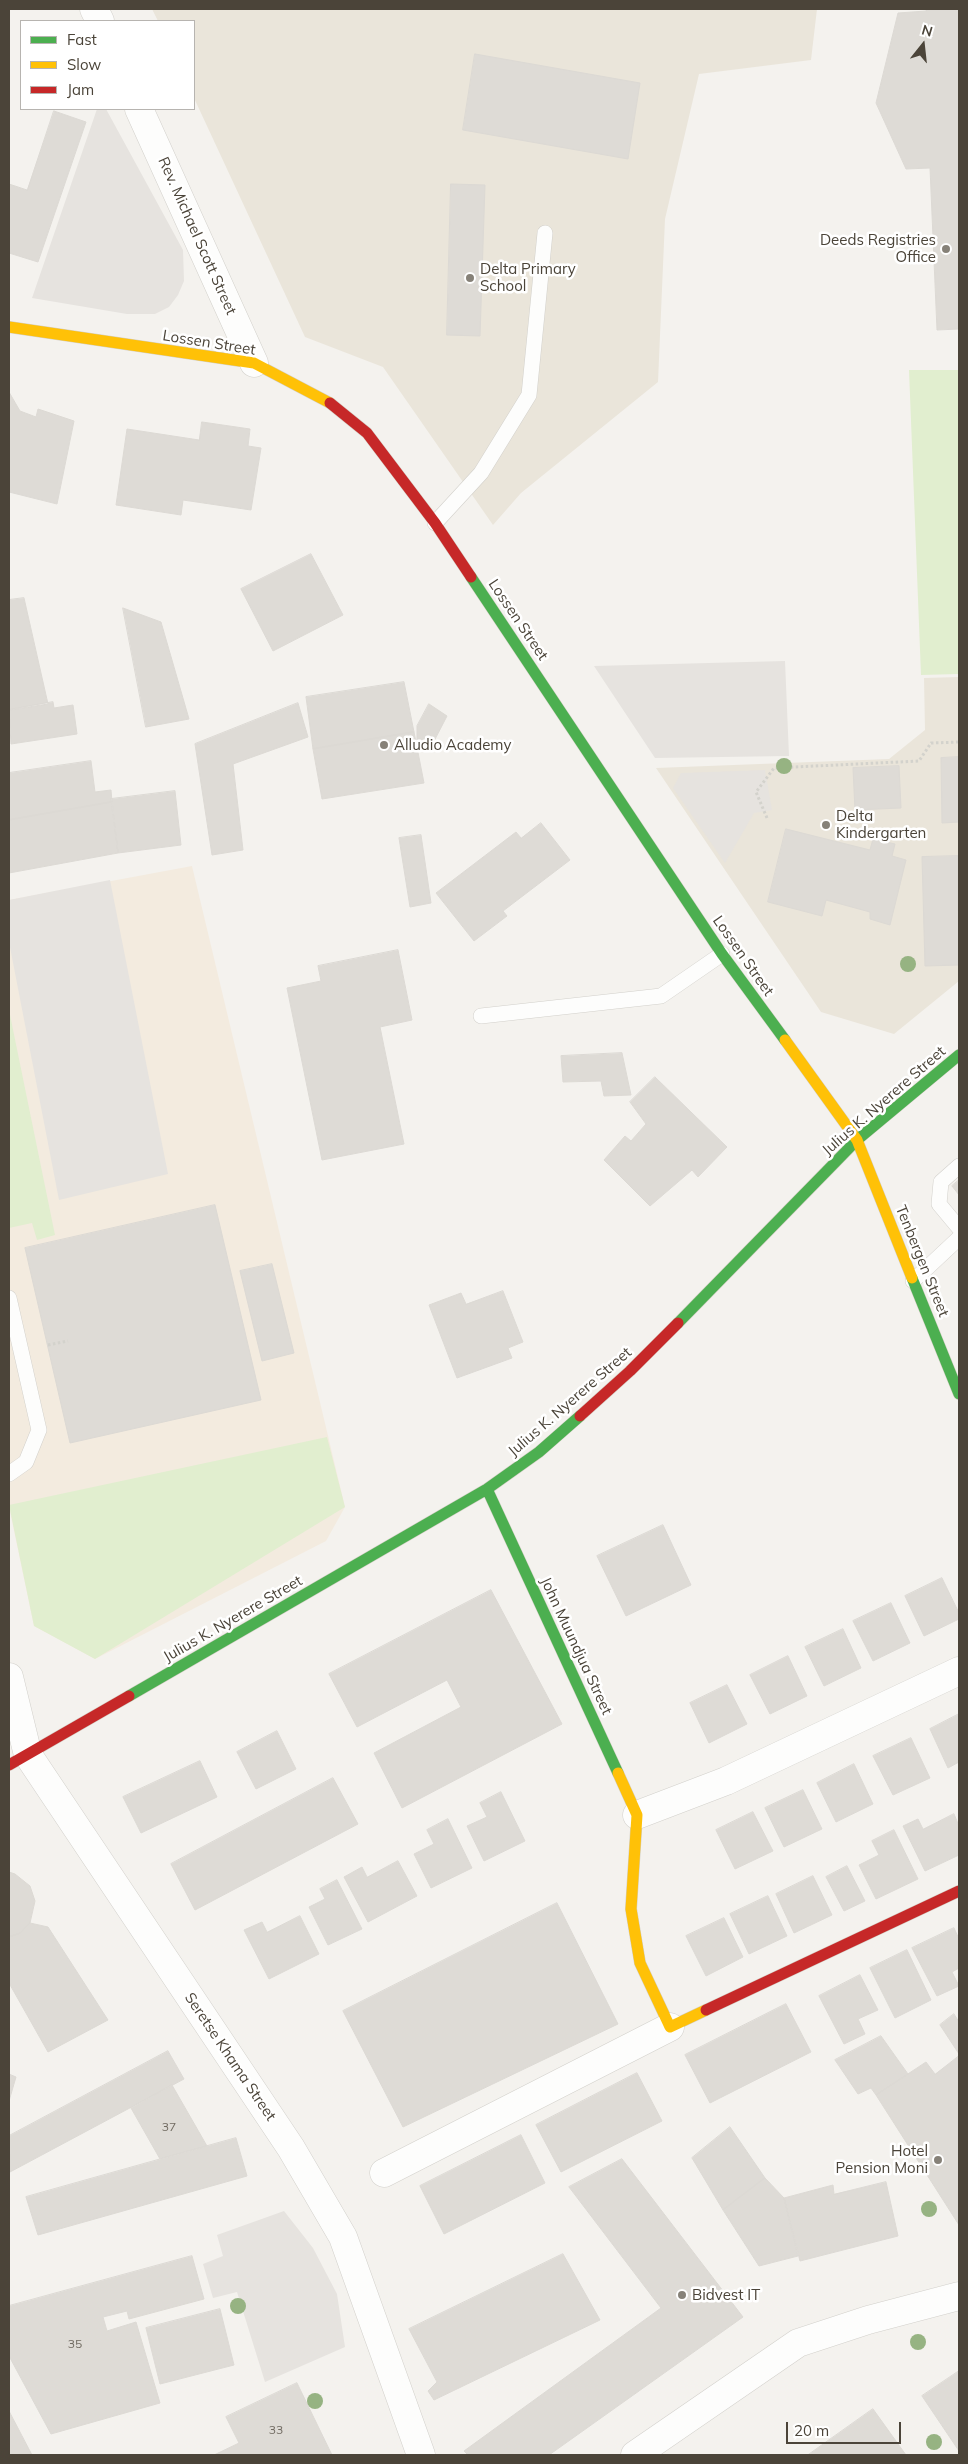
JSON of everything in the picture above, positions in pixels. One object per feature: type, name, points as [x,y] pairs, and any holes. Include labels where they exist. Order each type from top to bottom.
[{"type":"street","name":"Rev. Michael Scott Street","points":[[139,110],[254,363]]},
{"type":"street","name":"Lossen Street","points":[[9,327],[254,363],[327,401],[367,433],[435,523],[722,954],[857,1140]]},
{"type":"street","name":"Julius K. Nyerere Street","points":[[18,1760],[487,1489],[539,1452],[630,1371],[857,1140],[959,1055]]},
{"type":"street","name":"Tenbergen Street","points":[[857,1140],[959,1394]]},
{"type":"street","name":"John Muundjua Street","points":[[487,1489],[637,1815]]},
{"type":"street","points":[[670,2027],[640,1963],[631,1909],[637,1815],[726,1781],[959,1671]]},
{"type":"street","name":"Seretse Khama Street","points":[[9,1677],[18,1760],[291,2148],[342,2237],[421,2455]]},
{"type":"street","points":[[384,2173],[670,2027],[959,1890]]},
{"type":"street","points":[[635,2455],[798,2343],[868,2320],[959,2296]]},
{"type":"lane","points":[[435,523],[481,473],[529,395],[545,232]]},
{"type":"lane","points":[[481,1016],[660,996],[722,954]]},
{"type":"lane","points":[[959,1166],[941,1182],[939,1204],[959,1228]]},
{"type":"lane","points":[[913,1281],[959,1238]]},
{"type":"lane","points":[[9,1298],[39,1430],[26,1462],[9,1474]]},
{"type":"path","points":[[767,818],[756,792],[774,768],[920,761],[931,743],[959,742]]},
{"type":"shaded area","name":"Delta Primary School","points":[[152,9],[817,9],[811,60],[699,74],[665,219],[658,382],[521,493],[493,525],[383,367],[305,337],[195,100],[195,20],[158,20]]},
{"type":"shaded area","points":[[97,110],[107,110],[183,250],[184,281],[178,295],[169,307],[155,314],[127,314],[32,298]]},
{"type":"shaded area","points":[[785,661],[789,756],[655,758],[594,666]]},
{"type":"shaded area","name":"Delta Kindergarten","points":[[959,677],[959,981],[894,1034],[821,1012],[656,768],[889,759],[925,730],[924,678]]},
{"type":"shaded area","points":[[765,770],[772,810],[754,813],[725,863],[673,788],[681,773]]},
{"type":"shaded area","points":[[192,866],[345,1507],[326,1541],[95,1659],[34,1626],[9,1507],[9,900]]},
{"type":"shaded area","points":[[110,880],[168,1174],[59,1200],[9,942],[9,900]]},
{"type":"shaded area","points":[[284,2211],[313,2248],[337,2294],[345,2347],[265,2382],[237,2292],[213,2298],[203,2264],[223,2256],[217,2235]]},
{"type":"green space","points":[[909,370],[959,370],[959,674],[921,675]]},
{"type":"green space","points":[[9,1010],[55,1235],[37,1240],[32,1223],[9,1228]]},
{"type":"green space","points":[[327,1437],[345,1507],[95,1659],[34,1626],[9,1505]]},
{"type":"building","name":"Deeds Registries Office","points":[[926,9],[959,9],[959,329],[937,330],[930,168],[906,169],[876,103],[898,13],[926,11]]},
{"type":"building","points":[[475,54],[640,83],[628,159],[463,130]]},
{"type":"building","points":[[54,111],[86,122],[38,262],[9,253],[9,184],[27,190]]},
{"type":"building","points":[[451,184],[485,185],[480,336],[447,335]]},
{"type":"building","points":[[9,392],[20,411],[36,417],[38,409],[74,421],[57,504],[9,492]]},
{"type":"building","points":[[202,422],[250,429],[248,446],[261,448],[251,510],[183,500],[181,515],[116,505],[127,429],[199,440]]},
{"type":"building","points":[[311,554],[343,615],[273,651],[241,589]]},
{"type":"building","points":[[24,598],[48,704],[9,710],[9,600]]},
{"type":"building","points":[[123,608],[161,622],[189,719],[146,727]]},
{"type":"building","points":[[404,682],[414,732],[313,749],[306,697]]},
{"type":"building","points":[[53,702],[54,708],[73,705],[77,734],[11,744],[9,710]]},
{"type":"building","points":[[298,703],[308,737],[233,764],[243,850],[212,855],[195,744]]},
{"type":"building","points":[[429,704],[447,716],[431,747],[417,748],[417,726]]},
{"type":"building","points":[[414,732],[424,783],[322,799],[313,749]]},
{"type":"building","points":[[959,757],[959,822],[942,823],[941,758]]},
{"type":"building","points":[[91,761],[95,792],[111,790],[112,802],[9,820],[9,773]]},
{"type":"building","points":[[899,766],[901,808],[855,810],[853,768]]},
{"type":"building","points":[[175,791],[181,845],[118,853],[111,799]]},
{"type":"building","points":[[112,802],[118,853],[9,873],[9,820]]},
{"type":"building","points":[[541,823],[570,860],[503,911],[507,916],[474,941],[436,893],[516,832],[521,838]]},
{"type":"building","points":[[786,829],[870,850],[873,839],[895,844],[892,856],[906,860],[890,925],[870,919],[870,912],[826,900],[822,916],[768,902]]},
{"type":"building","points":[[421,835],[431,903],[410,907],[399,838]]},
{"type":"building","points":[[958,856],[959,965],[925,966],[922,857]]},
{"type":"building","points":[[398,950],[412,1020],[380,1027],[404,1144],[322,1160],[287,988],[321,981],[318,966]]},
{"type":"building","points":[[622,1053],[631,1095],[604,1096],[601,1081],[563,1082],[561,1056]]},
{"type":"building","points":[[655,1077],[727,1147],[698,1177],[692,1170],[650,1206],[604,1160],[625,1136],[631,1141],[646,1124],[630,1102]]},
{"type":"building","points":[[959,1180],[959,1195],[952,1186]]},
{"type":"building","points":[[215,1205],[261,1400],[70,1443],[25,1248]]},
{"type":"building","points":[[272,1264],[294,1353],[262,1361],[240,1271]]},
{"type":"building","points":[[503,1291],[523,1342],[508,1348],[512,1358],[457,1378],[429,1305],[461,1293],[466,1304]]},
{"type":"building","points":[[663,1525],[691,1585],[626,1616],[597,1556]]},
{"type":"building","points":[[942,1578],[959,1613],[959,1619],[924,1636],[905,1596]]},
{"type":"building","points":[[491,1590],[562,1724],[402,1808],[374,1753],[461,1707],[447,1680],[357,1727],[329,1674]]},
{"type":"building","points":[[891,1603],[910,1643],[873,1661],[853,1621]]},
{"type":"building","points":[[843,1629],[861,1668],[824,1686],[805,1647]]},
{"type":"building","points":[[788,1656],[807,1696],[770,1714],[750,1675]]},
{"type":"building","points":[[727,1685],[747,1724],[709,1743],[690,1703]]},
{"type":"building","points":[[959,1714],[959,1762],[948,1768],[930,1729]]},
{"type":"building","points":[[277,1731],[296,1769],[256,1789],[237,1752]]},
{"type":"building","points":[[911,1738],[930,1778],[893,1795],[873,1756]]},
{"type":"building","points":[[200,1761],[217,1797],[141,1833],[123,1797]]},
{"type":"building","points":[[854,1764],[873,1804],[836,1822],[817,1783]]},
{"type":"building","points":[[333,1778],[358,1824],[195,1910],[171,1864]]},
{"type":"building","points":[[803,1790],[822,1829],[784,1847],[765,1808]]},
{"type":"building","points":[[501,1792],[525,1841],[484,1861],[467,1826],[487,1817],[480,1803]]},
{"type":"building","points":[[753,1812],[773,1851],[735,1869],[716,1830]]},
{"type":"building","points":[[954,1814],[959,1826],[959,1855],[925,1871],[903,1826],[918,1819],[923,1829]]},
{"type":"building","points":[[448,1819],[472,1868],[431,1888],[414,1854],[434,1844],[427,1830]]},
{"type":"building","points":[[894,1830],[918,1879],[876,1899],[859,1865],[879,1855],[872,1841]]},
{"type":"building","points":[[398,1861],[417,1896],[368,1922],[344,1877],[362,1867],[367,1877]]},
{"type":"building","points":[[847,1866],[865,1901],[844,1911],[826,1877]]},
{"type":"building","points":[[9,1872],[15,1874],[30,1886],[35,1901],[30,1923],[20,1933],[9,1937]]},
{"type":"building","points":[[813,1876],[832,1915],[794,1933],[776,1894]]},
{"type":"building","points":[[337,1880],[362,1929],[328,1945],[309,1907],[325,1899],[320,1889]]},
{"type":"building","points":[[768,1896],[787,1936],[749,1954],[730,1914]]},
{"type":"building","points":[[557,1903],[618,2024],[403,2127],[343,2011]]},
{"type":"building","points":[[300,1916],[319,1954],[269,1979],[244,1930],[262,1922],[267,1932]]},
{"type":"building","points":[[724,1918],[743,1957],[706,1976],[686,1936]]},
{"type":"building","points":[[30,1923],[48,1927],[108,2020],[48,2052],[9,1983],[9,1937],[20,1933]]},
{"type":"building","points":[[954,1928],[959,1939],[959,1968],[952,1972],[959,1986],[937,1996],[912,1948]]},
{"type":"building","points":[[907,1950],[931,2000],[895,2018],[870,1968]]},
{"type":"building","points":[[860,1975],[878,2010],[858,2019],[865,2034],[844,2044],[819,1996]]},
{"type":"building","points":[[786,2004],[811,2052],[710,2103],[685,2055]]},
{"type":"building","points":[[954,2014],[959,2022],[959,2054],[940,2025]]},
{"type":"building","points":[[881,2036],[908,2074],[876,2095],[871,2088],[858,2094],[835,2060]]},
{"type":"building","points":[[168,2051],[184,2079],[10,2172],[9,2136]]},
{"type":"building","name":"Hotel Pension Moni","points":[[959,2056],[959,2225],[876,2095],[926,2062],[935,2074]]},
{"type":"building","points":[[637,2073],[662,2121],[561,2172],[536,2125]]},
{"type":"building","points":[[9,2074],[16,2077],[9,2101]]},
{"type":"building","points":[[172,2085],[207,2146],[160,2159],[131,2108]]},
{"type":"building","points":[[730,2127],[765,2178],[723,2210],[692,2158]]},
{"type":"building","points":[[521,2135],[545,2183],[444,2234],[420,2186]]},
{"type":"building","points":[[236,2138],[247,2176],[38,2235],[26,2197]]},
{"type":"building","points":[[622,2159],[743,2317],[549,2455],[468,2455],[464,2451],[661,2308],[569,2187]]},
{"type":"building","points":[[765,2178],[784,2198],[798,2256],[759,2266],[723,2210]]},
{"type":"building","points":[[886,2182],[898,2236],[800,2261],[784,2198],[833,2185],[834,2194]]},
{"type":"building","points":[[563,2254],[600,2320],[434,2400],[428,2391],[437,2382],[409,2329]]},
{"type":"building","points":[[192,2256],[204,2299],[129,2319],[127,2311],[103,2317],[107,2331],[136,2322],[160,2403],[51,2434],[9,2356],[9,2306]]},
{"type":"building","points":[[220,2309],[234,2365],[160,2384],[146,2328]]},
{"type":"building","points":[[959,2371],[959,2451],[922,2396]]},
{"type":"building","points":[[297,2383],[332,2455],[214,2455],[239,2443],[226,2417]]},
{"type":"building","points":[[873,2409],[906,2455],[808,2455]]},
{"type":"building","points":[[9,2411],[32,2455],[9,2455]]},
{"type":"traffic: fast","points":[[471,577],[722,954],[785,1040]]},
{"type":"traffic: fast","points":[[678,1323],[857,1140],[959,1055]]},
{"type":"traffic: fast","points":[[912,1278],[959,1394]]},
{"type":"traffic: fast","points":[[129,1696],[487,1489],[539,1452],[580,1416]]},
{"type":"traffic: fast","points":[[487,1489],[618,1773]]},
{"type":"traffic: slow","points":[[9,327],[254,363],[330,403]]},
{"type":"traffic: slow","points":[[785,1040],[857,1140],[912,1278]]},
{"type":"traffic: slow","points":[[618,1773],[637,1815],[631,1909],[640,1963],[670,2027],[706,2010]]},
{"type":"traffic: jam","points":[[330,403],[367,433],[435,523],[471,577]]},
{"type":"traffic: jam","points":[[580,1416],[630,1371],[678,1323]]},
{"type":"traffic: jam","points":[[9,1765],[129,1696]]},
{"type":"traffic: jam","points":[[706,2010],[959,1891]]},
{"type":"place","name":"Deeds Registries Office","points":[[946,249]]},
{"type":"place","name":"Delta Primary School","points":[[470,278]]},
{"type":"place","name":"Alludio Academy","points":[[384,745]]},
{"type":"place","name":"Delta Kindergarten","points":[[826,825]]},
{"type":"place","name":"Hotel Pension Moni","points":[[938,2160]]},
{"type":"place","name":"Bidvest IT","points":[[682,2295]]}]
